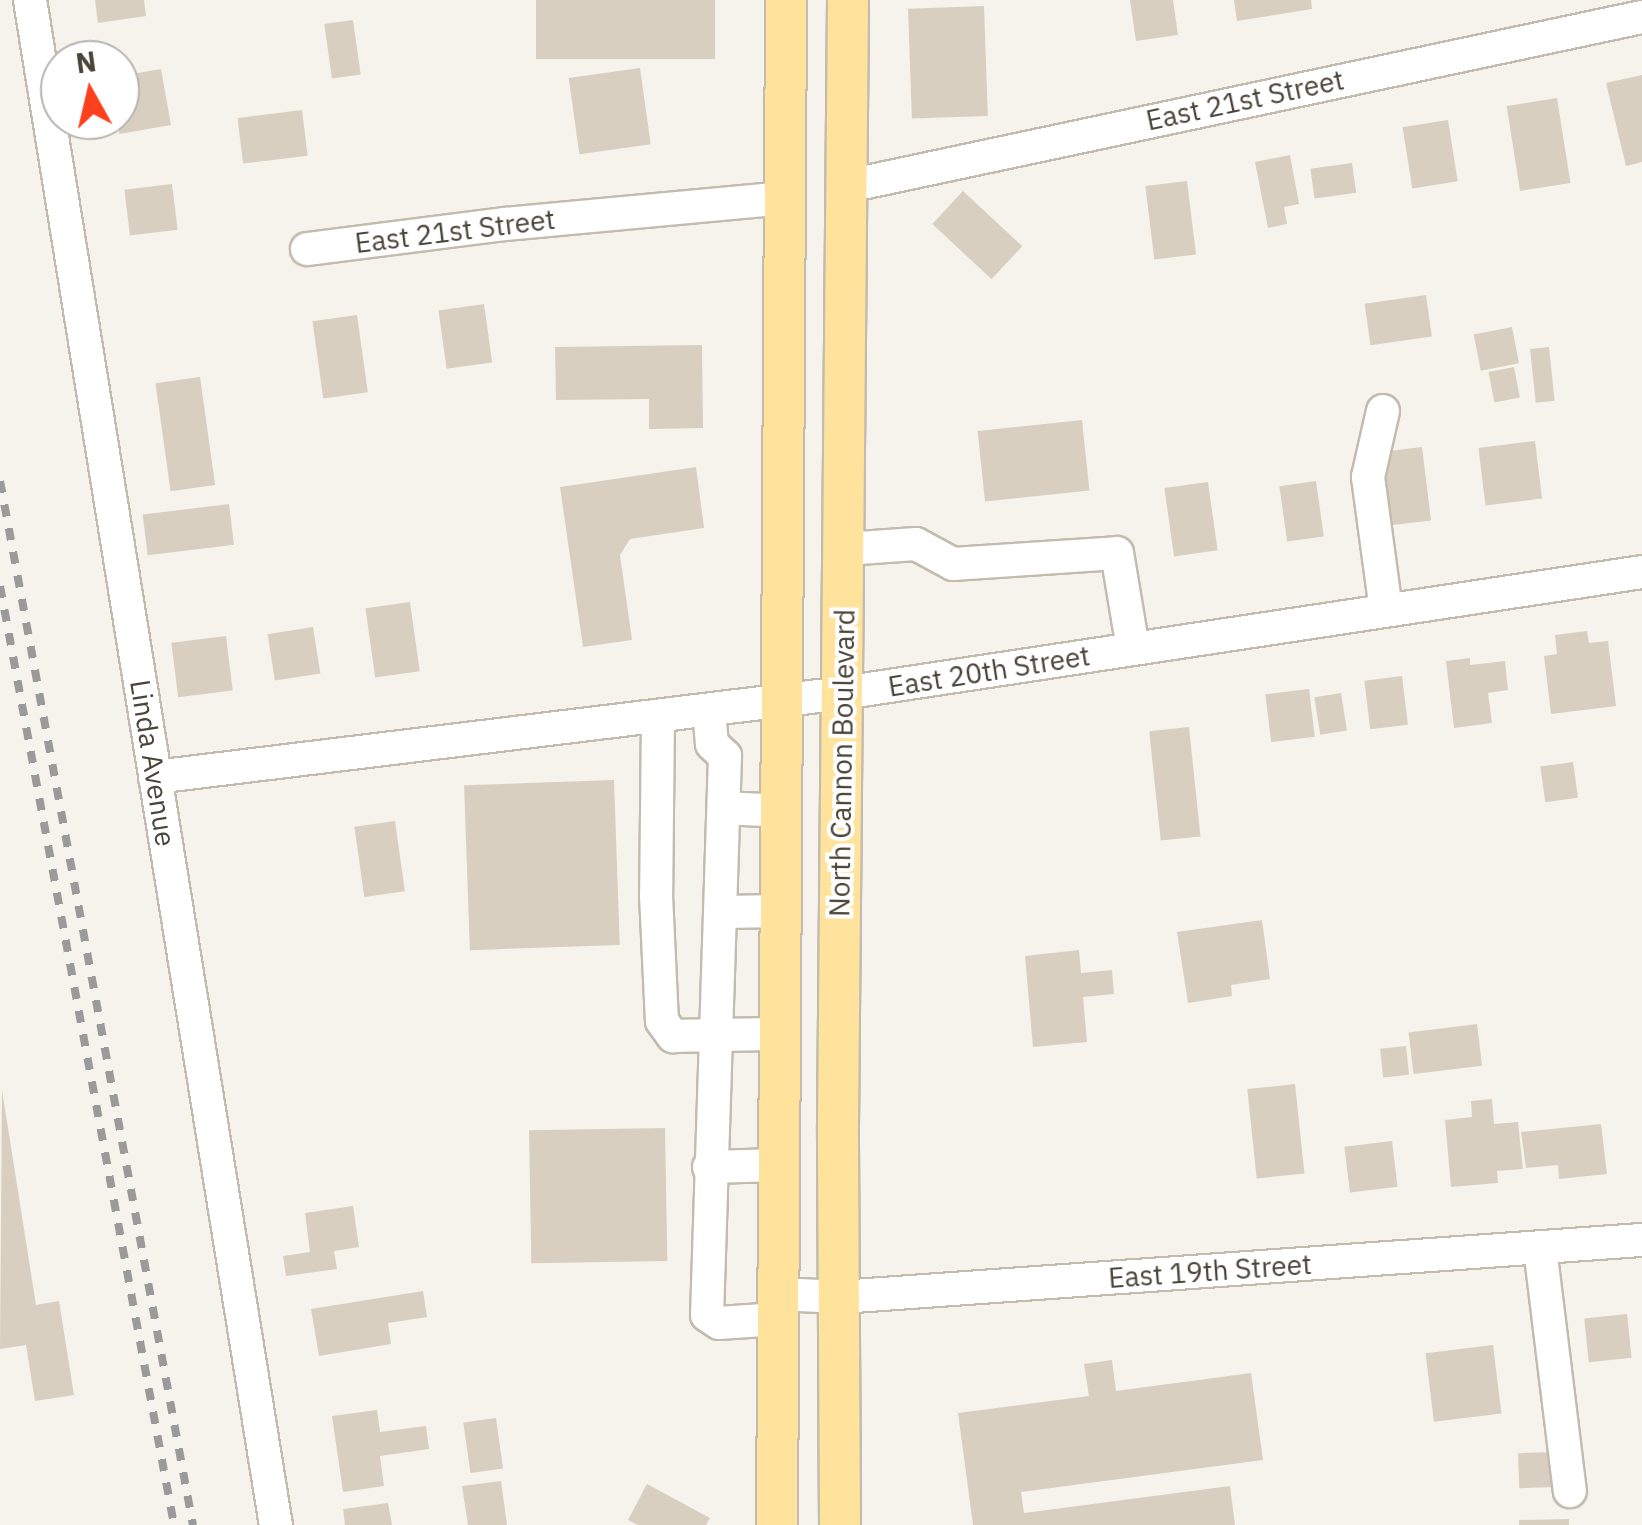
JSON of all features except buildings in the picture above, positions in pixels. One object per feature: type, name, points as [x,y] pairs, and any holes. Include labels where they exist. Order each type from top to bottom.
[{"type":"main road","name":"North Cannon Boulevard","points":[[777,1525],[786,0]]},
{"type":"main road","name":"North Cannon Boulevard","points":[[840,1525],[848,0]]},
{"type":"street","name":"Linda Avenue","points":[[30,0],[276,1525]]},
{"type":"street","name":"East 21st Street","points":[[848,186],[1642,17]]},
{"type":"street","name":"East 21st Street","points":[[307,250],[505,224],[783,198]]},
{"type":"street","points":[[1383,411],[1368,477],[1386,610]]},
{"type":"street","points":[[845,549],[916,544],[953,564],[1117,553],[1133,649]]},
{"type":"street","name":"East 20th Street","points":[[156,776],[843,693],[1642,572]]},
{"type":"street","points":[[709,710],[712,744],[726,756],[718,1035],[709,1167],[780,1165]]},
{"type":"street","points":[[658,716],[656,895],[662,1020],[673,1036],[780,1034]]},
{"type":"street","points":[[724,808],[783,811]]},
{"type":"street","points":[[722,912],[782,910]]},
{"type":"street","name":"East 19th Street","points":[[709,1167],[707,1314],[719,1322],[778,1306],[840,1297],[1642,1240]]},
{"type":"street","points":[[1540,1248],[1570,1491]]},
{"type":"railway","points":[[0,481],[193,1525]]},
{"type":"railway","points":[[0,586],[174,1525]]}]
